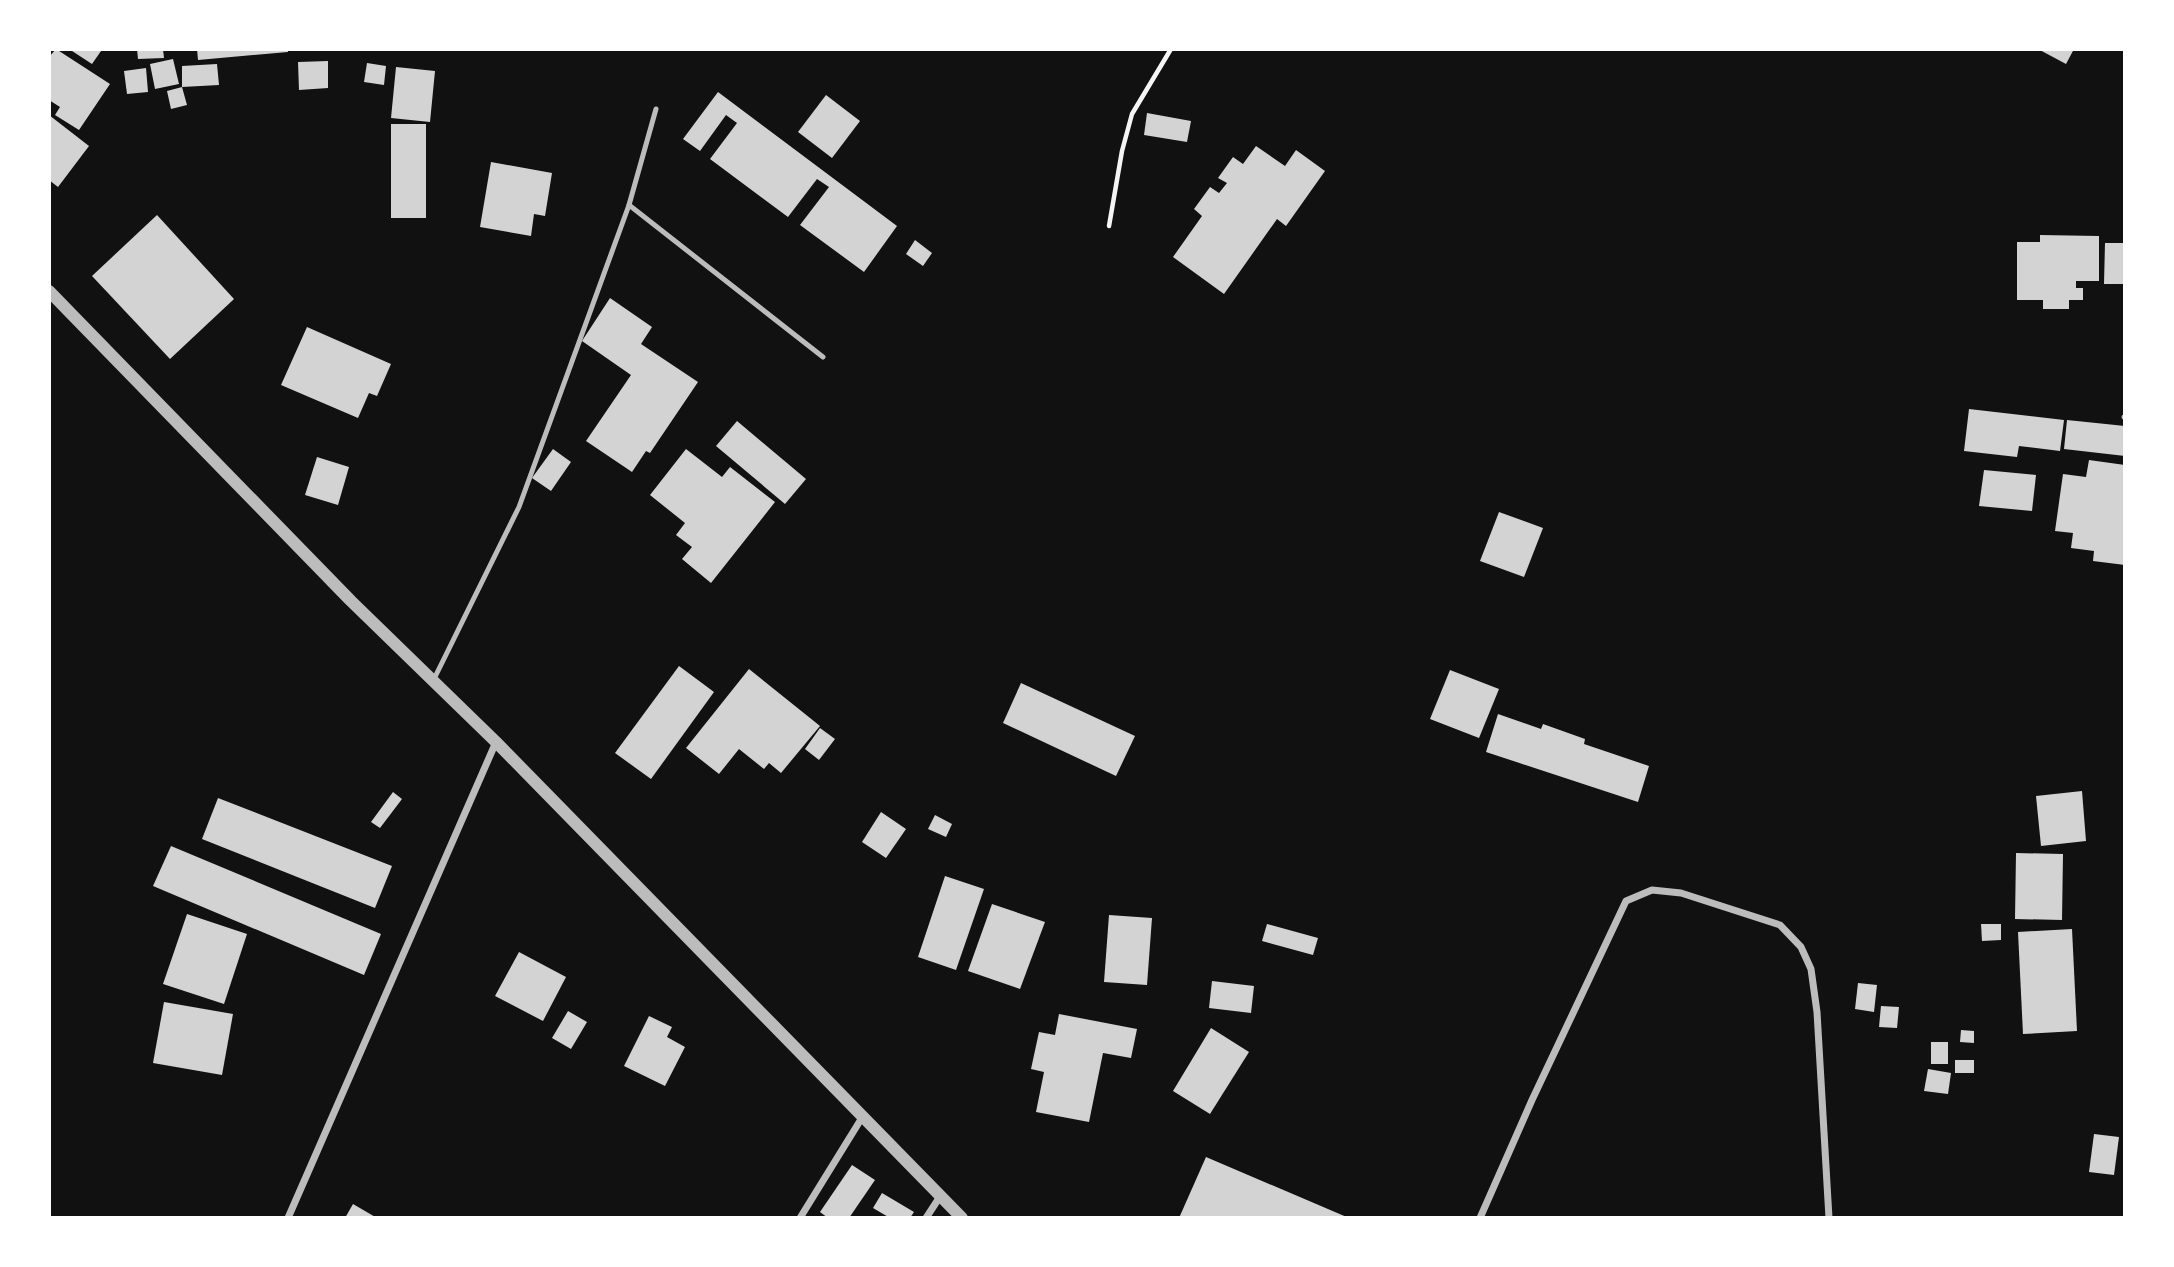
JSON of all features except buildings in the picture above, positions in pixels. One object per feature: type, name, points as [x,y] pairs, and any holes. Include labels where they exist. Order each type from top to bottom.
[{"type":"street","points":[[49,291],[351,601],[496,742],[962,1218]]},
{"type":"street","points":[[288,1218],[496,742]]},
{"type":"street","points":[[1480,1218],[1532,1100],[1626,901],[1652,890],[1681,893],[1780,925],[1801,947],[1811,969],[1817,1012],[1829,1218]]},
{"type":"street","points":[[800,1218],[864,1116]]},
{"type":"street","points":[[926,1218],[941,1195]]},
{"type":"lane","points":[[434,680],[519,507],[629,205],[656,109]]},
{"type":"lane","points":[[629,205],[823,356]]},
{"type":"path","points":[[1109,226],[1122,150],[1132,114],[1171,49]]}]
